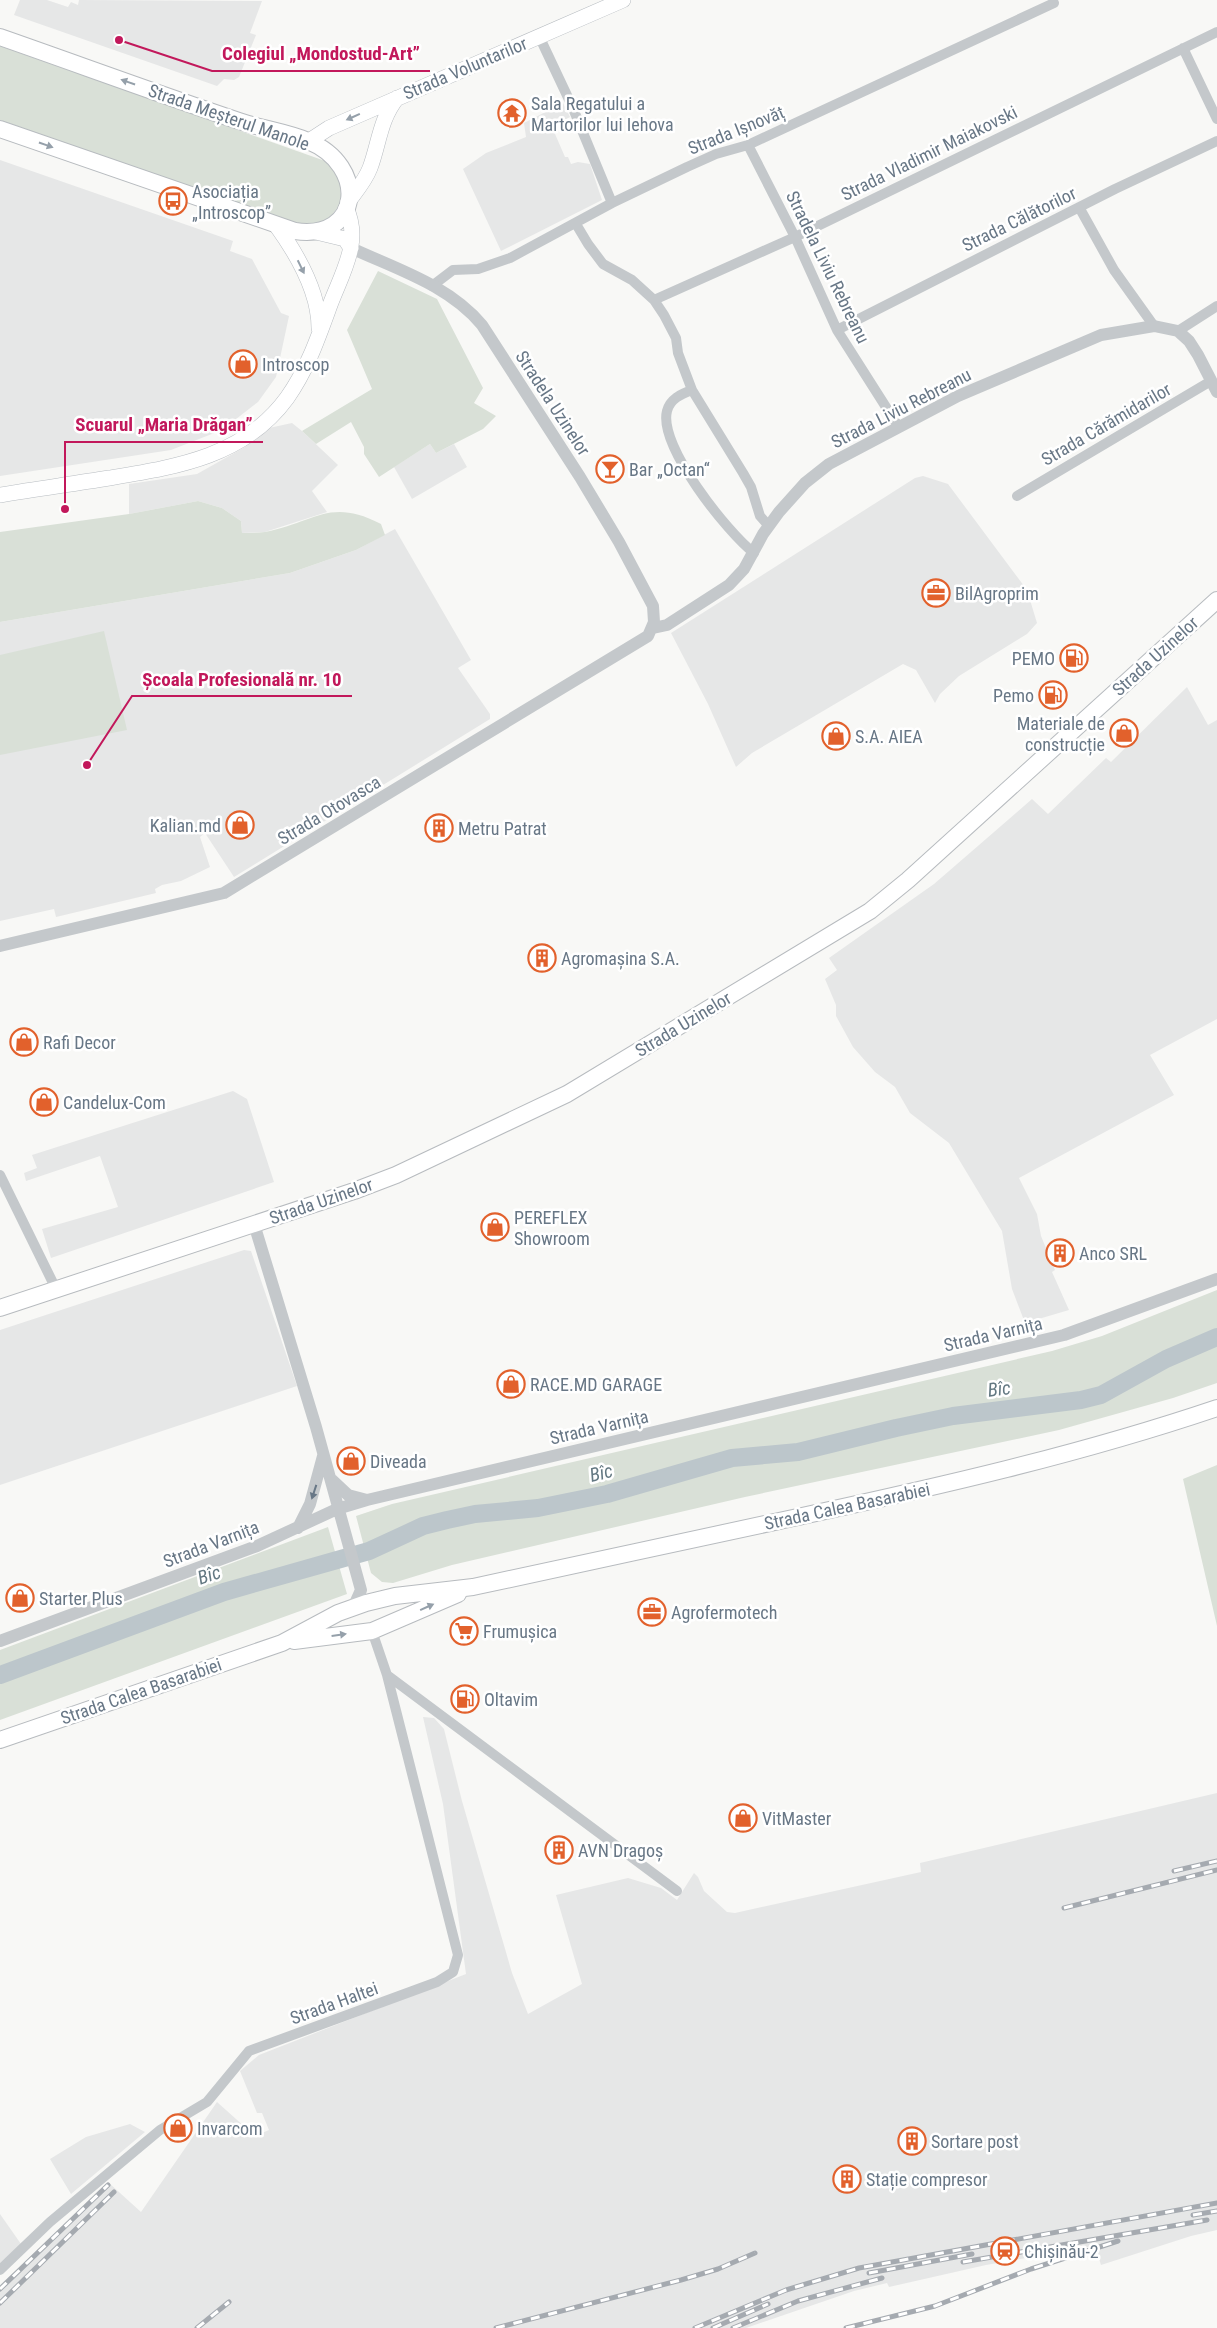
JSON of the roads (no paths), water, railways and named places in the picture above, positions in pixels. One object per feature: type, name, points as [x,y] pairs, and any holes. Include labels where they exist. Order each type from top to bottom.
[{"type":"main road","name":"Strada Voluntarilor","points":[[309,141],[329,128],[398,97],[623,0]]},
{"type":"main road","name":"Strada Meșterul Manole","points":[[0,37],[240,121],[309,141],[339,161],[348,176],[347,205]]},
{"type":"main road","points":[[316,232],[329,227],[338,220],[370,170],[380,128],[388,109],[398,97]]},
{"type":"main road","points":[[0,128],[276,226],[295,231],[316,232],[345,239],[351,248]]},
{"type":"main road","points":[[0,495],[173,467],[216,454],[256,429],[286,400],[307,365],[351,248],[353,226],[347,205]]},
{"type":"main road","points":[[276,226],[293,251],[311,289],[319,316],[319,334]]},
{"type":"main road","name":"Strada Uzinelor","points":[[0,1308],[396,1175],[567,1094],[870,911],[908,880],[1217,600]]},
{"type":"main road","name":"Strada Calea Basarabiei","points":[[0,1740],[282,1642],[353,1608],[378,1600],[395,1596],[473,1587],[964,1480],[1072,1453],[1217,1408]]},
{"type":"main road","name":"Strada Calea Basarabiei","points":[[282,1642],[372,1630],[473,1587]]},
{"type":"main road","points":[[353,1608],[354,1620],[372,1630],[383,1612],[378,1600]]},
{"type":"street","name":"Strada Ișnovăț","points":[[432,286],[450,272],[478,269],[510,258],[612,203],[716,154],[748,145],[1054,2]]},
{"type":"street","name":"Strada Vladimir Maiakovski","points":[[654,300],[796,236],[1217,32]]},
{"type":"street","points":[[539,36],[572,106],[612,203]]},
{"type":"street","points":[[1183,48],[1217,119]]},
{"type":"street","name":"Strada Călătorilor","points":[[837,330],[1079,207],[1217,141]]},
{"type":"street","name":"Stradela Liviu Rebreanu","points":[[748,145],[796,236],[837,330],[898,426]]},
{"type":"street","points":[[1079,207],[1114,270],[1154,326]]},
{"type":"street","points":[[576,224],[603,264],[632,280],[654,300],[676,338],[678,353],[692,390],[743,473],[761,520],[768,525]]},
{"type":"street","name":"Stradela Uzinelor","points":[[351,248],[432,286],[463,304],[482,325],[580,477],[654,606],[650,632]]},
{"type":"street","points":[[1214,386],[1189,341],[1178,331],[1217,306]]},
{"type":"street","name":"Strada Liviu Rebreanu","points":[[650,632],[667,625],[729,585],[744,569],[768,525],[805,483],[829,464],[958,396],[1100,335],[1154,326],[1178,331]]},
{"type":"street","name":"Strada Cărămidarilor","points":[[1016,496],[1214,386]]},
{"type":"street","points":[[692,390],[675,398],[666,413],[668,427],[675,448],[691,478],[721,520],[731,533],[754,553]]},
{"type":"street","name":"Strada Otovasca","points":[[0,946],[224,893],[650,632]]},
{"type":"street","points":[[0,1175],[56,1289]]},
{"type":"street","points":[[254,1224],[324,1454],[339,1516],[360,1586],[353,1608]]},
{"type":"street","name":"Strada Varnița","points":[[0,1641],[257,1546],[298,1528],[339,1516],[368,1500],[1064,1335],[1217,1279]]},
{"type":"street","points":[[298,1528],[313,1498],[324,1454]]},
{"type":"street","points":[[330,1478],[348,1495],[368,1500]]},
{"type":"street","points":[[360,1586],[378,1600]]},
{"type":"street","name":"Strada Haltei","points":[[0,2270],[50,2222],[160,2130],[207,2102],[249,2051],[437,1982],[453,1972],[458,1956],[387,1675],[372,1630]]},
{"type":"street","points":[[387,1675],[677,1891]]},
{"type":"waterway","name":"Bîc","points":[[0,1675],[224,1592],[369,1551],[423,1526],[475,1514],[538,1508],[607,1494],[732,1458],[798,1452],[953,1416],[1081,1400],[1101,1395],[1166,1359],[1217,1337]]},
{"type":"railway","points":[[1174,1871],[1217,1861]]},
{"type":"railway","points":[[1064,1908],[1217,1870]]},
{"type":"railway","points":[[0,2289],[108,2185]]},
{"type":"railway","points":[[0,2303],[114,2192]]},
{"type":"railway","points":[[695,2328],[786,2290],[859,2268],[1217,2203]]},
{"type":"railway","points":[[1193,2215],[1217,2211]]},
{"type":"railway","points":[[963,2262],[1207,2220]]},
{"type":"railway","points":[[846,2328],[935,2306],[1031,2269],[1118,2241]]},
{"type":"railway","points":[[496,2328],[681,2280],[718,2269],[755,2253]]},
{"type":"railway","points":[[869,2273],[972,2254]]},
{"type":"railway","points":[[733,2328],[798,2301],[882,2278]]},
{"type":"railway","points":[[197,2328],[229,2302]]},
{"type":"railway","points":[[713,2328],[768,2304]]},
{"type":"place","name":"Colegiul „Mondostud-Art”","points":[[119,40]]},
{"type":"place","name":"Sala Regatului a Martorilor lui Iehova","points":[[512,113]]},
{"type":"place","name":"Asociația „Introscop”","points":[[173,201]]},
{"type":"place","name":"Introscop","points":[[243,364]]},
{"type":"place","name":"Bar „Octan“","points":[[610,469]]},
{"type":"place","name":"Scuarul „Maria Drăgan”","points":[[65,509]]},
{"type":"place","name":"BilAgroprim","points":[[936,593]]},
{"type":"place","name":"PEMO","points":[[1074,658]]},
{"type":"place","name":"Pemo","points":[[1053,695]]},
{"type":"place","name":"Materiale de construcție","points":[[1124,733]]},
{"type":"place","name":"S.A. AIEA","points":[[836,736]]},
{"type":"place","name":"Școala Profesională nr. 10","points":[[87,765]]},
{"type":"place","name":"Kalian.md","points":[[240,825]]},
{"type":"place","name":"Metru Patrat","points":[[439,828]]},
{"type":"place","name":"Agromașina S.A.","points":[[542,958]]},
{"type":"place","name":"Rafi Decor","points":[[24,1042]]},
{"type":"place","name":"Candelux-Com","points":[[44,1102]]},
{"type":"place","name":"PEREFLEX Showroom","points":[[495,1227]]},
{"type":"place","name":"Anco SRL","points":[[1060,1253]]},
{"type":"place","name":"RACE.MD GARAGE","points":[[511,1384]]},
{"type":"place","name":"Diveada","points":[[351,1461]]},
{"type":"place","name":"Starter Plus","points":[[20,1598]]},
{"type":"place","name":"Agrofermotech","points":[[652,1612]]},
{"type":"place","name":"Frumușica","points":[[464,1631]]},
{"type":"place","name":"Oltavim","points":[[465,1699]]},
{"type":"place","name":"VitMaster","points":[[743,1818]]},
{"type":"place","name":"AVN Dragoș","points":[[559,1850]]},
{"type":"place","name":"Invarcom","points":[[178,2128]]},
{"type":"place","name":"Sortare post","points":[[912,2141]]},
{"type":"place","name":"Stație compresor","points":[[847,2179]]},
{"type":"place","name":"Chișinău-2","points":[[1005,2251]]}]
